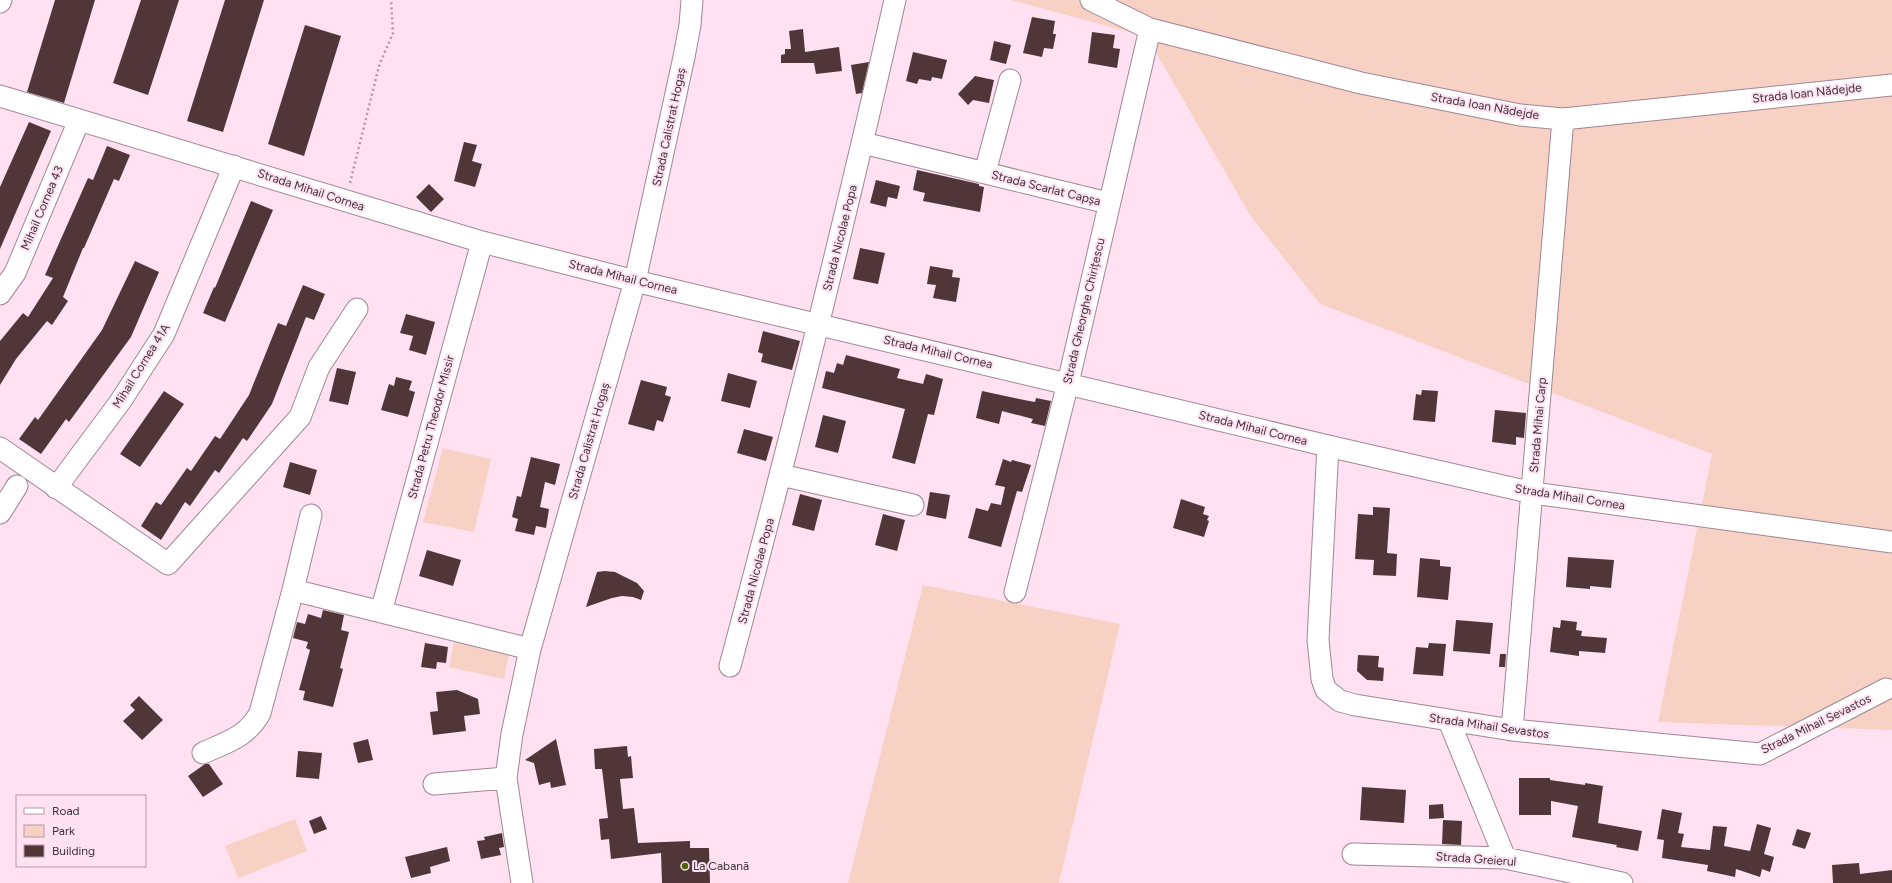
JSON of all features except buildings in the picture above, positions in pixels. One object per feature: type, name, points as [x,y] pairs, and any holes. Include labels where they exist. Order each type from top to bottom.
[{"type":"street","name":"Strada Calistrat Hogaș","points":[[522,883],[506,778],[512,734],[530,649],[635,281],[684,57],[690,25],[692,0]]},
{"type":"street","name":"Strada Nicolae Popa","points":[[730,666],[820,324],[864,143],[895,0]]},
{"type":"street","name":"Strada Ioan Nădejde","points":[[1092,0],[1150,29],[1361,83],[1520,115],[1564,119],[1892,85]]},
{"type":"street","name":"Strada Gheorghe Chirițescu","points":[[1015,592],[1068,383],[1108,203],[1150,29]]},
{"type":"street","name":"Strada Scarlat Capșa","points":[[985,172],[1010,80]]},
{"type":"street","name":"Strada Mihail Cornea","points":[[0,96],[482,242],[635,281],[1328,446],[1533,492],[1892,542]]},
{"type":"street","name":"Mihail Cornea 43","points":[[0,294],[15,273],[75,130],[76,119]]},
{"type":"street","name":"Strada Mihai Carp","points":[[1512,730],[1564,119]]},
{"type":"street","name":"Strada Scarlat Capșa","points":[[864,143],[1108,203]]},
{"type":"street","name":"Mihail Cornea 41A","points":[[56,488],[120,402],[164,334],[234,166]]},
{"type":"street","name":"Strada Petru Theodor Missir","points":[[381,612],[482,242]]},
{"type":"street","points":[[0,448],[168,564],[300,417],[319,367],[357,309]]},
{"type":"street","name":"Strada Mihail Sevastos","points":[[1328,446],[1318,640],[1322,679],[1326,690],[1340,701],[1449,721],[1512,730],[1760,754],[1886,689]]},
{"type":"street","points":[[781,475],[913,505]]},
{"type":"street","points":[[0,513],[17,486]]},
{"type":"street","points":[[203,753],[241,735],[254,724],[260,713],[293,590],[311,515]]},
{"type":"street","points":[[293,590],[530,649]]},
{"type":"street","points":[[1449,721],[1505,858]]},
{"type":"street","points":[[434,784],[506,778]]},
{"type":"street","name":"Strada Greierul","points":[[1353,854],[1505,858],[1622,883]]},
{"type":"path","points":[[346,202],[379,66],[393,33],[391,0]]},
{"type":"green space","points":[[1011,0],[1892,0],[1892,730],[1658,722],[1712,454],[1320,304],[1250,215],[1147,37]]},
{"type":"green space","points":[[443,448],[491,459],[474,532],[423,522]]},
{"type":"green space","points":[[923,585],[1120,624],[1059,883],[848,883]]},
{"type":"green space","points":[[454,641],[509,654],[504,679],[449,667]]},
{"type":"green space","points":[[295,819],[307,851],[238,878],[225,846]]},
{"type":"place","name":"La Cabană","points":[[685,866]]}]
